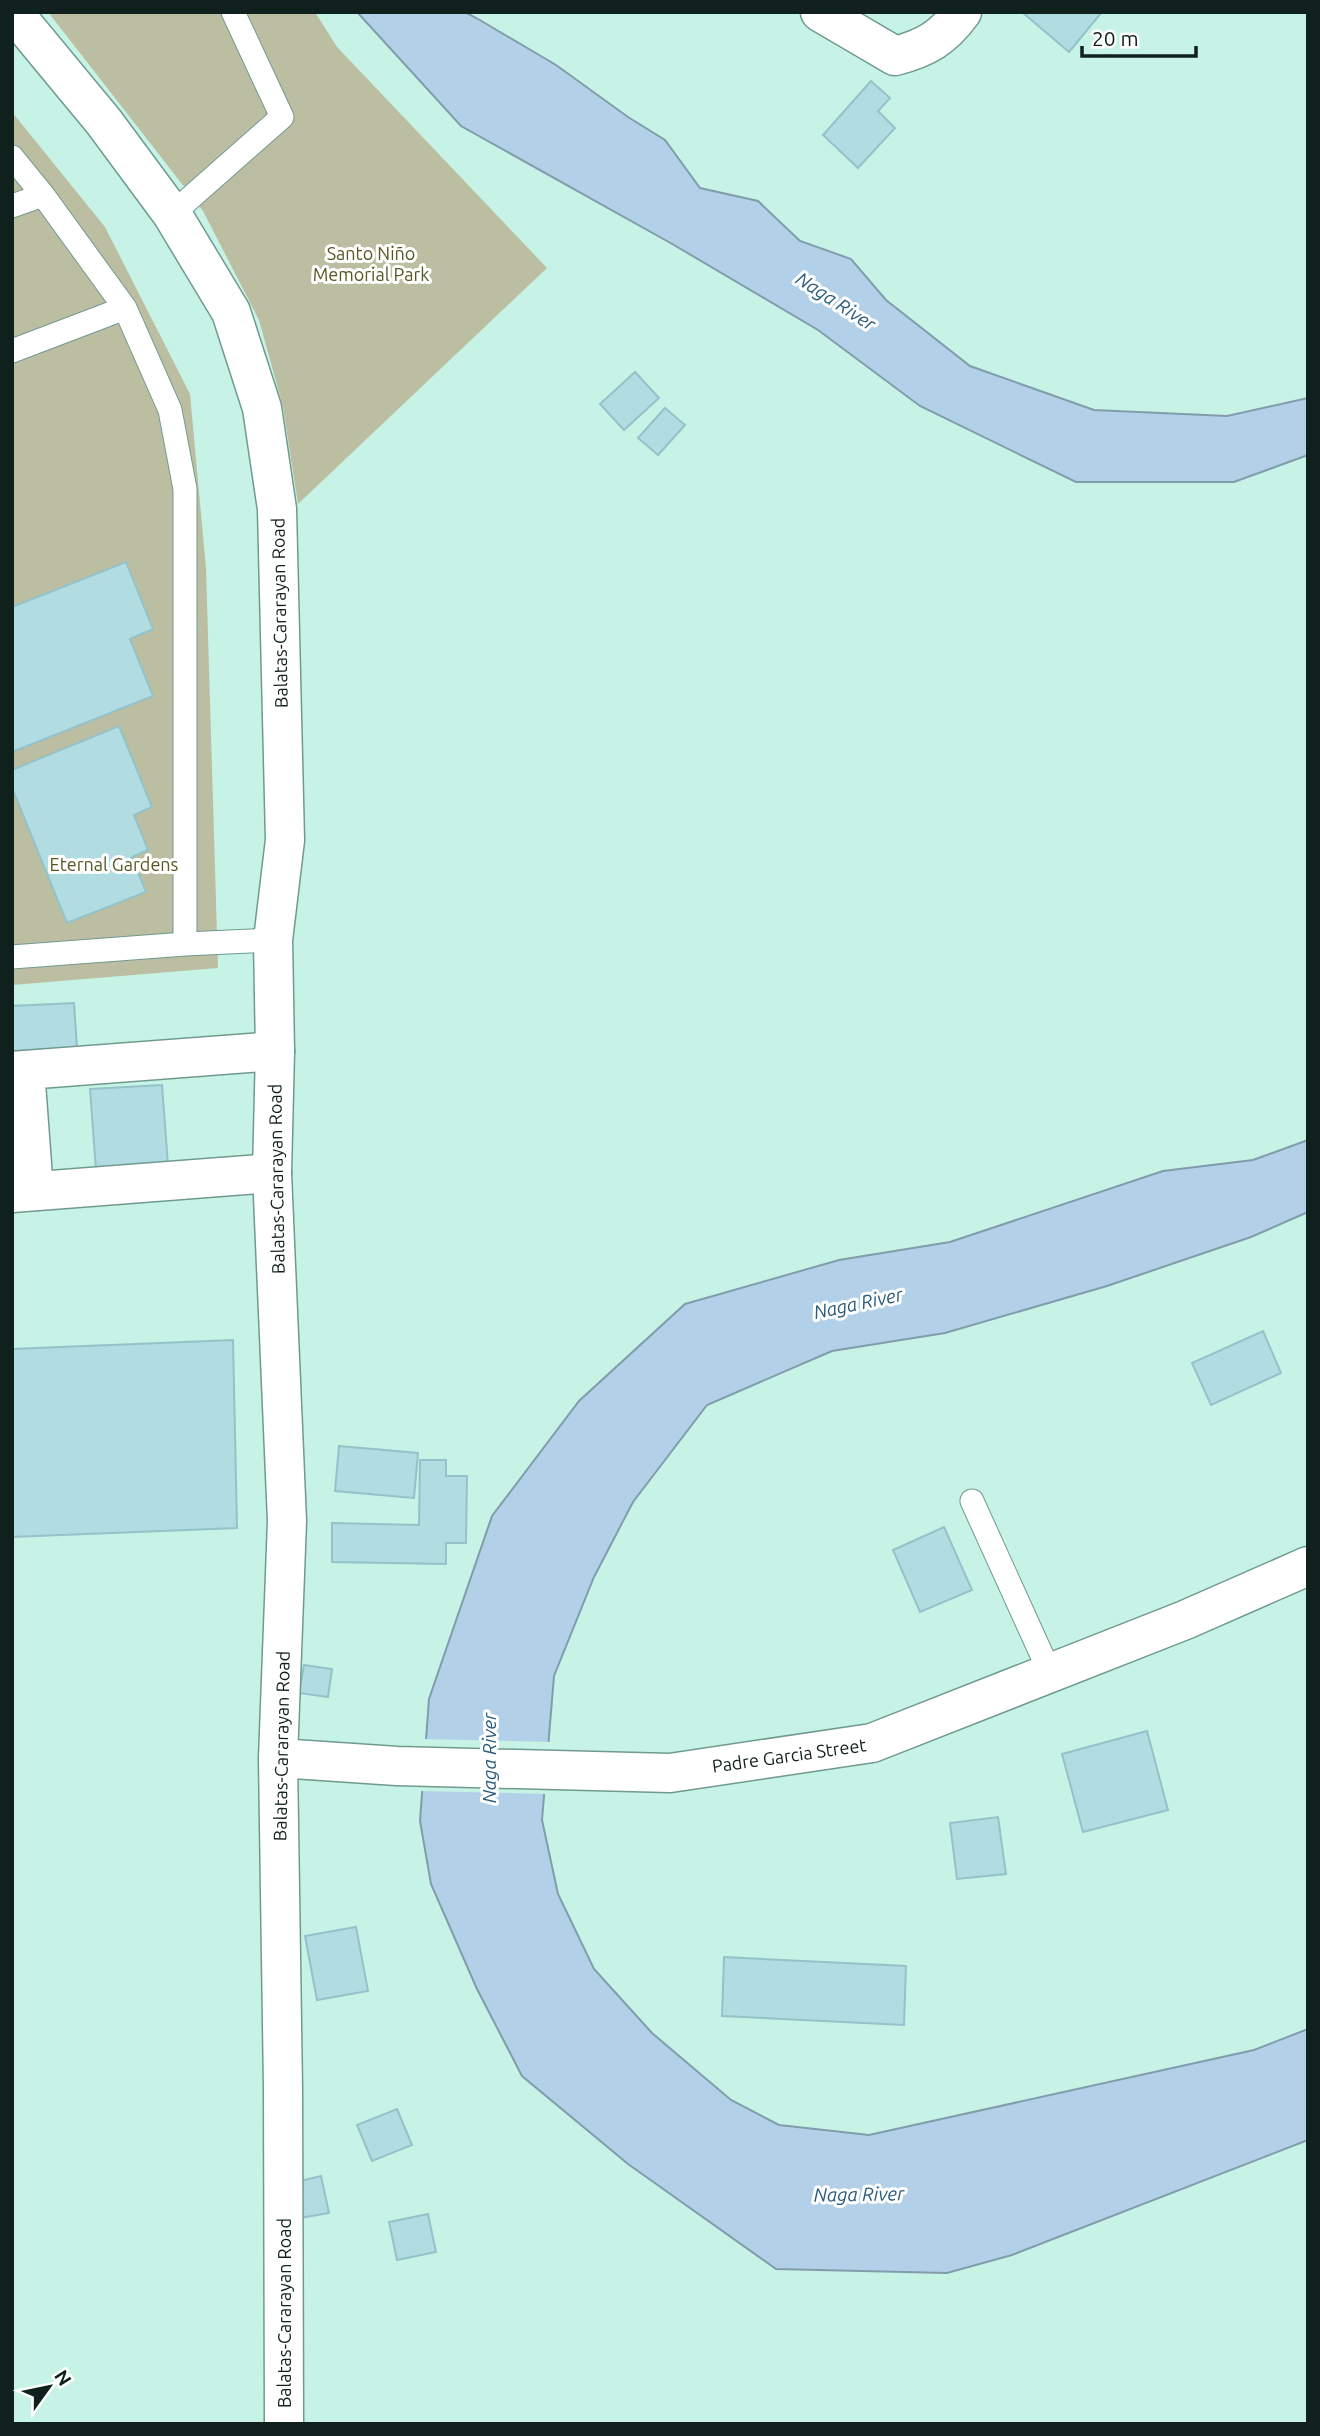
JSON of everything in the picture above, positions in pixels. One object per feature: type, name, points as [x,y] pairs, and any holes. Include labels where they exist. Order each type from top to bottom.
[{"type":"main road","name":"Balatas-Cararayan Road","points":[[13,12],[104,122],[172,214],[231,312],[262,408],[277,509],[285,839],[273,940],[275,1051],[272,1173],[287,1521],[278,1758],[284,2424]]},
{"type":"main road","points":[[820,12],[895,55],[919,50],[948,31],[962,12]]},
{"type":"main road","points":[[272,1173],[23,1192],[18,1071],[275,1051]]},
{"type":"main road","name":"Padre Garcia Street","points":[[278,1758],[397,1766],[670,1773],[872,1743],[1185,1619],[1308,1566]]},
{"type":"lane","points":[[172,214],[282,117],[233,17]]},
{"type":"lane","points":[[12,158],[43,195],[125,309],[170,410],[185,489],[185,944]]},
{"type":"lane","points":[[12,206],[43,195]]},
{"type":"lane","points":[[12,351],[125,309]]},
{"type":"lane","points":[[12,957],[273,940]]},
{"type":"lane","points":[[972,1501],[1050,1673]]},
{"type":"green space","name":"Santo Niño Memorial Park","points":[[48,12],[315,12],[337,47],[547,268],[298,504],[283,407],[259,320],[203,211]]},
{"type":"green space","name":"Eternal Gardens","points":[[12,112],[105,227],[190,394],[206,568],[218,968],[12,985]]},
{"type":"water","name":"Naga River","points":[[357,12],[465,12],[478,19],[556,65],[665,140],[700,188],[758,201],[800,241],[851,259],[886,300],[970,366],[1094,410],[1227,416],[1308,398],[1308,455],[1234,482],[1076,482],[920,406],[818,330],[674,245],[461,126]]},
{"type":"water","name":"Naga River","points":[[1308,1140],[1308,1212],[1251,1237],[1107,1286],[945,1333],[832,1351],[707,1405],[633,1502],[594,1577],[554,1676],[542,1820],[558,1894],[594,1969],[652,2033],[731,2100],[779,2125],[869,2135],[1254,2050],[1308,2029],[1308,2140],[1012,2255],[947,2273],[776,2269],[628,2164],[522,2076],[477,1989],[431,1884],[420,1821],[429,1699],[492,1516],[579,1401],[685,1304],[839,1260],[950,1242],[1163,1171],[1253,1160]]},
{"type":"pier","points":[[423,1739],[552,1742],[548,1794],[419,1791]]},
{"type":"building","points":[[1022,12],[1102,12],[1069,52]]},
{"type":"building","points":[[871,81],[890,98],[878,111],[895,128],[858,168],[823,135]]},
{"type":"building","points":[[635,372],[659,398],[624,430],[600,404]]},
{"type":"building","points":[[665,408],[685,425],[658,455],[638,438]]},
{"type":"building","points":[[126,562],[153,629],[130,639],[153,696],[12,752],[12,607]]},
{"type":"building","points":[[119,726],[152,807],[134,815],[148,850],[132,857],[146,892],[67,923],[12,788],[12,770]]},
{"type":"building","points":[[74,1003],[77,1048],[12,1051],[12,1006]]},
{"type":"building","points":[[162,1085],[168,1165],[96,1170],[90,1089]]},
{"type":"building","points":[[1263,1331],[1281,1373],[1211,1405],[1192,1363]]},
{"type":"building","points":[[233,1340],[237,1528],[12,1537],[12,1349]]},
{"type":"building","points":[[339,1446],[418,1453],[414,1498],[335,1491]]},
{"type":"building","points":[[420,1460],[446,1460],[446,1476],[467,1476],[466,1543],[446,1543],[446,1564],[332,1562],[332,1523],[419,1525]]},
{"type":"building","points":[[944,1527],[972,1590],[920,1612],[893,1550]]},
{"type":"building","points":[[304,1665],[332,1669],[328,1697],[299,1693]]},
{"type":"building","points":[[1147,1731],[1168,1810],[1083,1832],[1062,1754]]},
{"type":"building","points":[[998,1817],[1006,1874],[957,1879],[950,1823]]},
{"type":"building","points":[[356,1927],[368,1991],[317,2000],[305,1936]]},
{"type":"building","points":[[724,1957],[906,1966],[904,2025],[722,2016]]},
{"type":"building","points":[[397,2109],[412,2145],[372,2161],[357,2125]]},
{"type":"building","points":[[321,2176],[329,2213],[300,2218],[292,2183]]},
{"type":"building","points":[[428,2214],[436,2252],[397,2260],[389,2222]]}]
